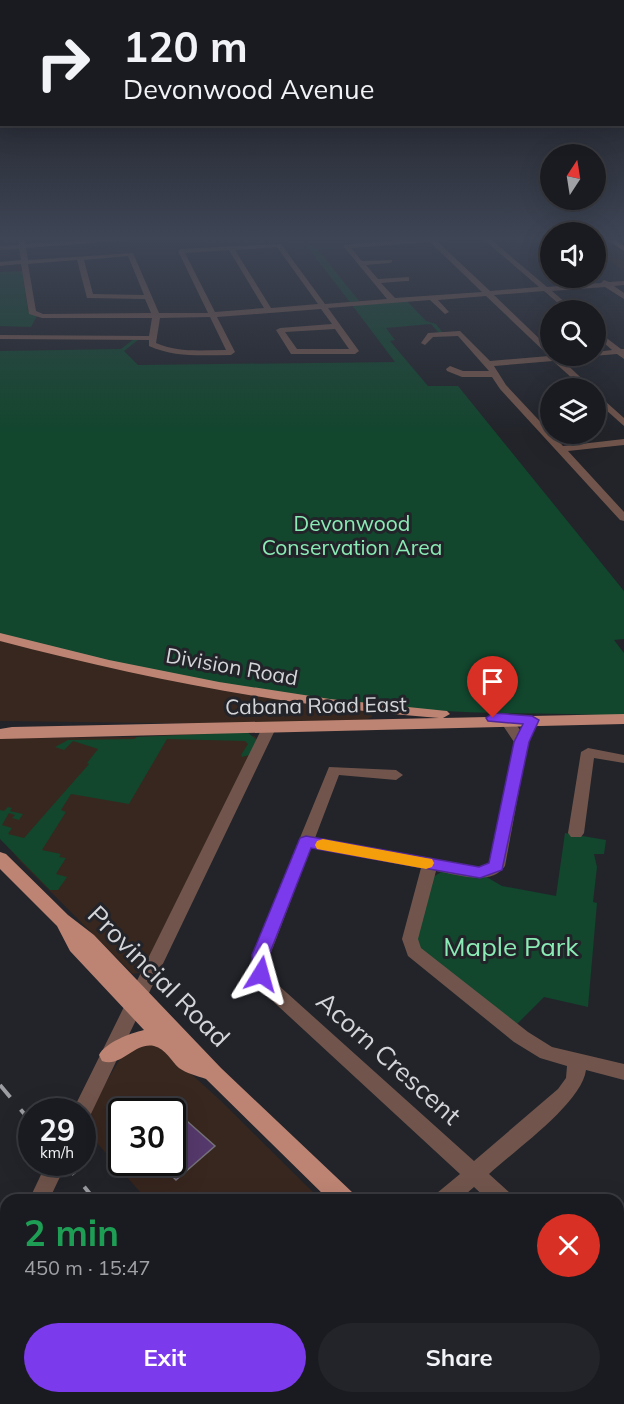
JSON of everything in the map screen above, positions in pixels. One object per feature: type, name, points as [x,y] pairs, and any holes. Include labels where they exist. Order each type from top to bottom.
[{"type":"main road","name":"Division Road","points":[[0,637],[88,660],[224,688],[380,709],[532,720]]},
{"type":"main road","name":"Cabana Road East","points":[[3,731],[269,728],[624,719]]},
{"type":"main road","name":"Provincial Road","points":[[0,858],[61,920],[76,946],[339,1194]]},
{"type":"main road","name":"Provincial Road","points":[[136,1001],[164,1041],[188,1063],[214,1074]]},
{"type":"main road","points":[[109,1055],[121,1051],[131,1041],[144,1037],[164,1041]]},
{"type":"street","points":[[31,303],[32,312],[36,314],[156,316],[212,315],[372,303]]},
{"type":"street","points":[[150,303],[156,316],[152,345],[166,351],[231,352],[206,303]]},
{"type":"street","points":[[264,303],[269,310]]},
{"type":"street","points":[[321,303],[355,351],[294,352],[280,330],[337,326]]},
{"type":"street","points":[[436,303],[445,312]]},
{"type":"street","points":[[498,303],[540,343]]},
{"type":"street","points":[[425,343],[431,335],[460,333],[488,364],[503,387],[624,518]]},
{"type":"street","points":[[0,337],[153,338]]},
{"type":"street","points":[[606,340],[622,353]]},
{"type":"street","points":[[606,354],[622,353]]},
{"type":"street","points":[[488,364],[540,357]]},
{"type":"street","points":[[565,366],[577,378]]},
{"type":"street","points":[[450,369],[462,374],[495,374]]},
{"type":"street","points":[[606,406],[624,423]]},
{"type":"street","points":[[561,449],[624,442]]},
{"type":"street","points":[[306,842],[480,873],[497,866],[521,742],[532,720]]},
{"type":"street","points":[[507,721],[521,742]]},
{"type":"street","points":[[89,1098],[269,728]]},
{"type":"street","points":[[576,833],[588,752],[624,759]]},
{"type":"street","name":"Acorn Crescent","points":[[396,775],[334,770],[261,955],[261,974],[271,989],[496,1194]]},
{"type":"street","points":[[430,864],[410,939],[414,951],[521,1037],[547,1053],[624,1072]]},
{"type":"street","points":[[451,1194],[565,1095],[575,1080],[577,1062]]},
{"type":"street","points":[[42,1194],[50,1176]]},
{"type":"shaded area","points":[[0,638],[371,710],[372,717],[363,721],[229,724],[0,721]]},
{"type":"shaded area","points":[[203,733],[255,736],[257,740],[142,972],[133,974],[20,861],[0,837],[0,738],[137,737]]},
{"type":"shaded area","points":[[147,1041],[165,1050],[220,1100],[315,1194],[142,1194],[126,1176],[186,1176],[186,1098],[108,1098],[108,1156],[96,1142],[96,1099],[123,1054]]},
{"type":"green space","points":[[0,303],[27,303],[28,311],[37,316],[31,327],[0,326]]},
{"type":"green space","name":"Devonwood Conservation Area","points":[[408,303],[426,321],[436,324],[443,333],[439,333],[431,324],[386,328],[395,340],[390,341],[428,386],[458,386],[624,591],[624,639],[614,640],[624,653],[624,716],[453,712],[321,699],[159,672],[0,634],[0,351],[121,349],[134,339],[139,339],[124,351],[138,365],[395,362],[352,305]]},
{"type":"green space","points":[[247,732],[257,740],[249,755],[242,757],[248,744],[245,741],[167,739],[129,804],[71,794],[61,810],[66,812],[42,850],[61,854],[59,857],[66,858],[56,874],[67,877],[58,890],[50,890],[0,839],[0,810],[4,811],[8,807],[12,808],[10,811],[23,814],[19,820],[12,818],[15,815],[9,813],[2,825],[12,828],[8,834],[24,838],[89,764],[87,763],[98,749],[73,741],[64,750],[55,747],[68,740],[134,739],[137,737]]},
{"type":"green space","name":"Maple Park","points":[[565,833],[606,840],[604,854],[594,854],[597,867],[593,902],[597,903],[588,1007],[544,997],[517,1024],[419,948],[416,939],[433,877],[443,871],[485,876],[502,886],[556,896]]},
{"type":"building","points":[[188,1122],[215,1146],[186,1171],[186,1124]]},
{"type":"railway","points":[[0,1085],[18,1106]]},
{"type":"railway","points":[[75,1176],[90,1194]]},
{"type":"slow traffic","points":[[323,845],[426,863]]},
{"type":"route","points":[[261,974],[261,955],[306,842],[480,873],[497,866],[521,742],[532,720],[493,718]]}]
